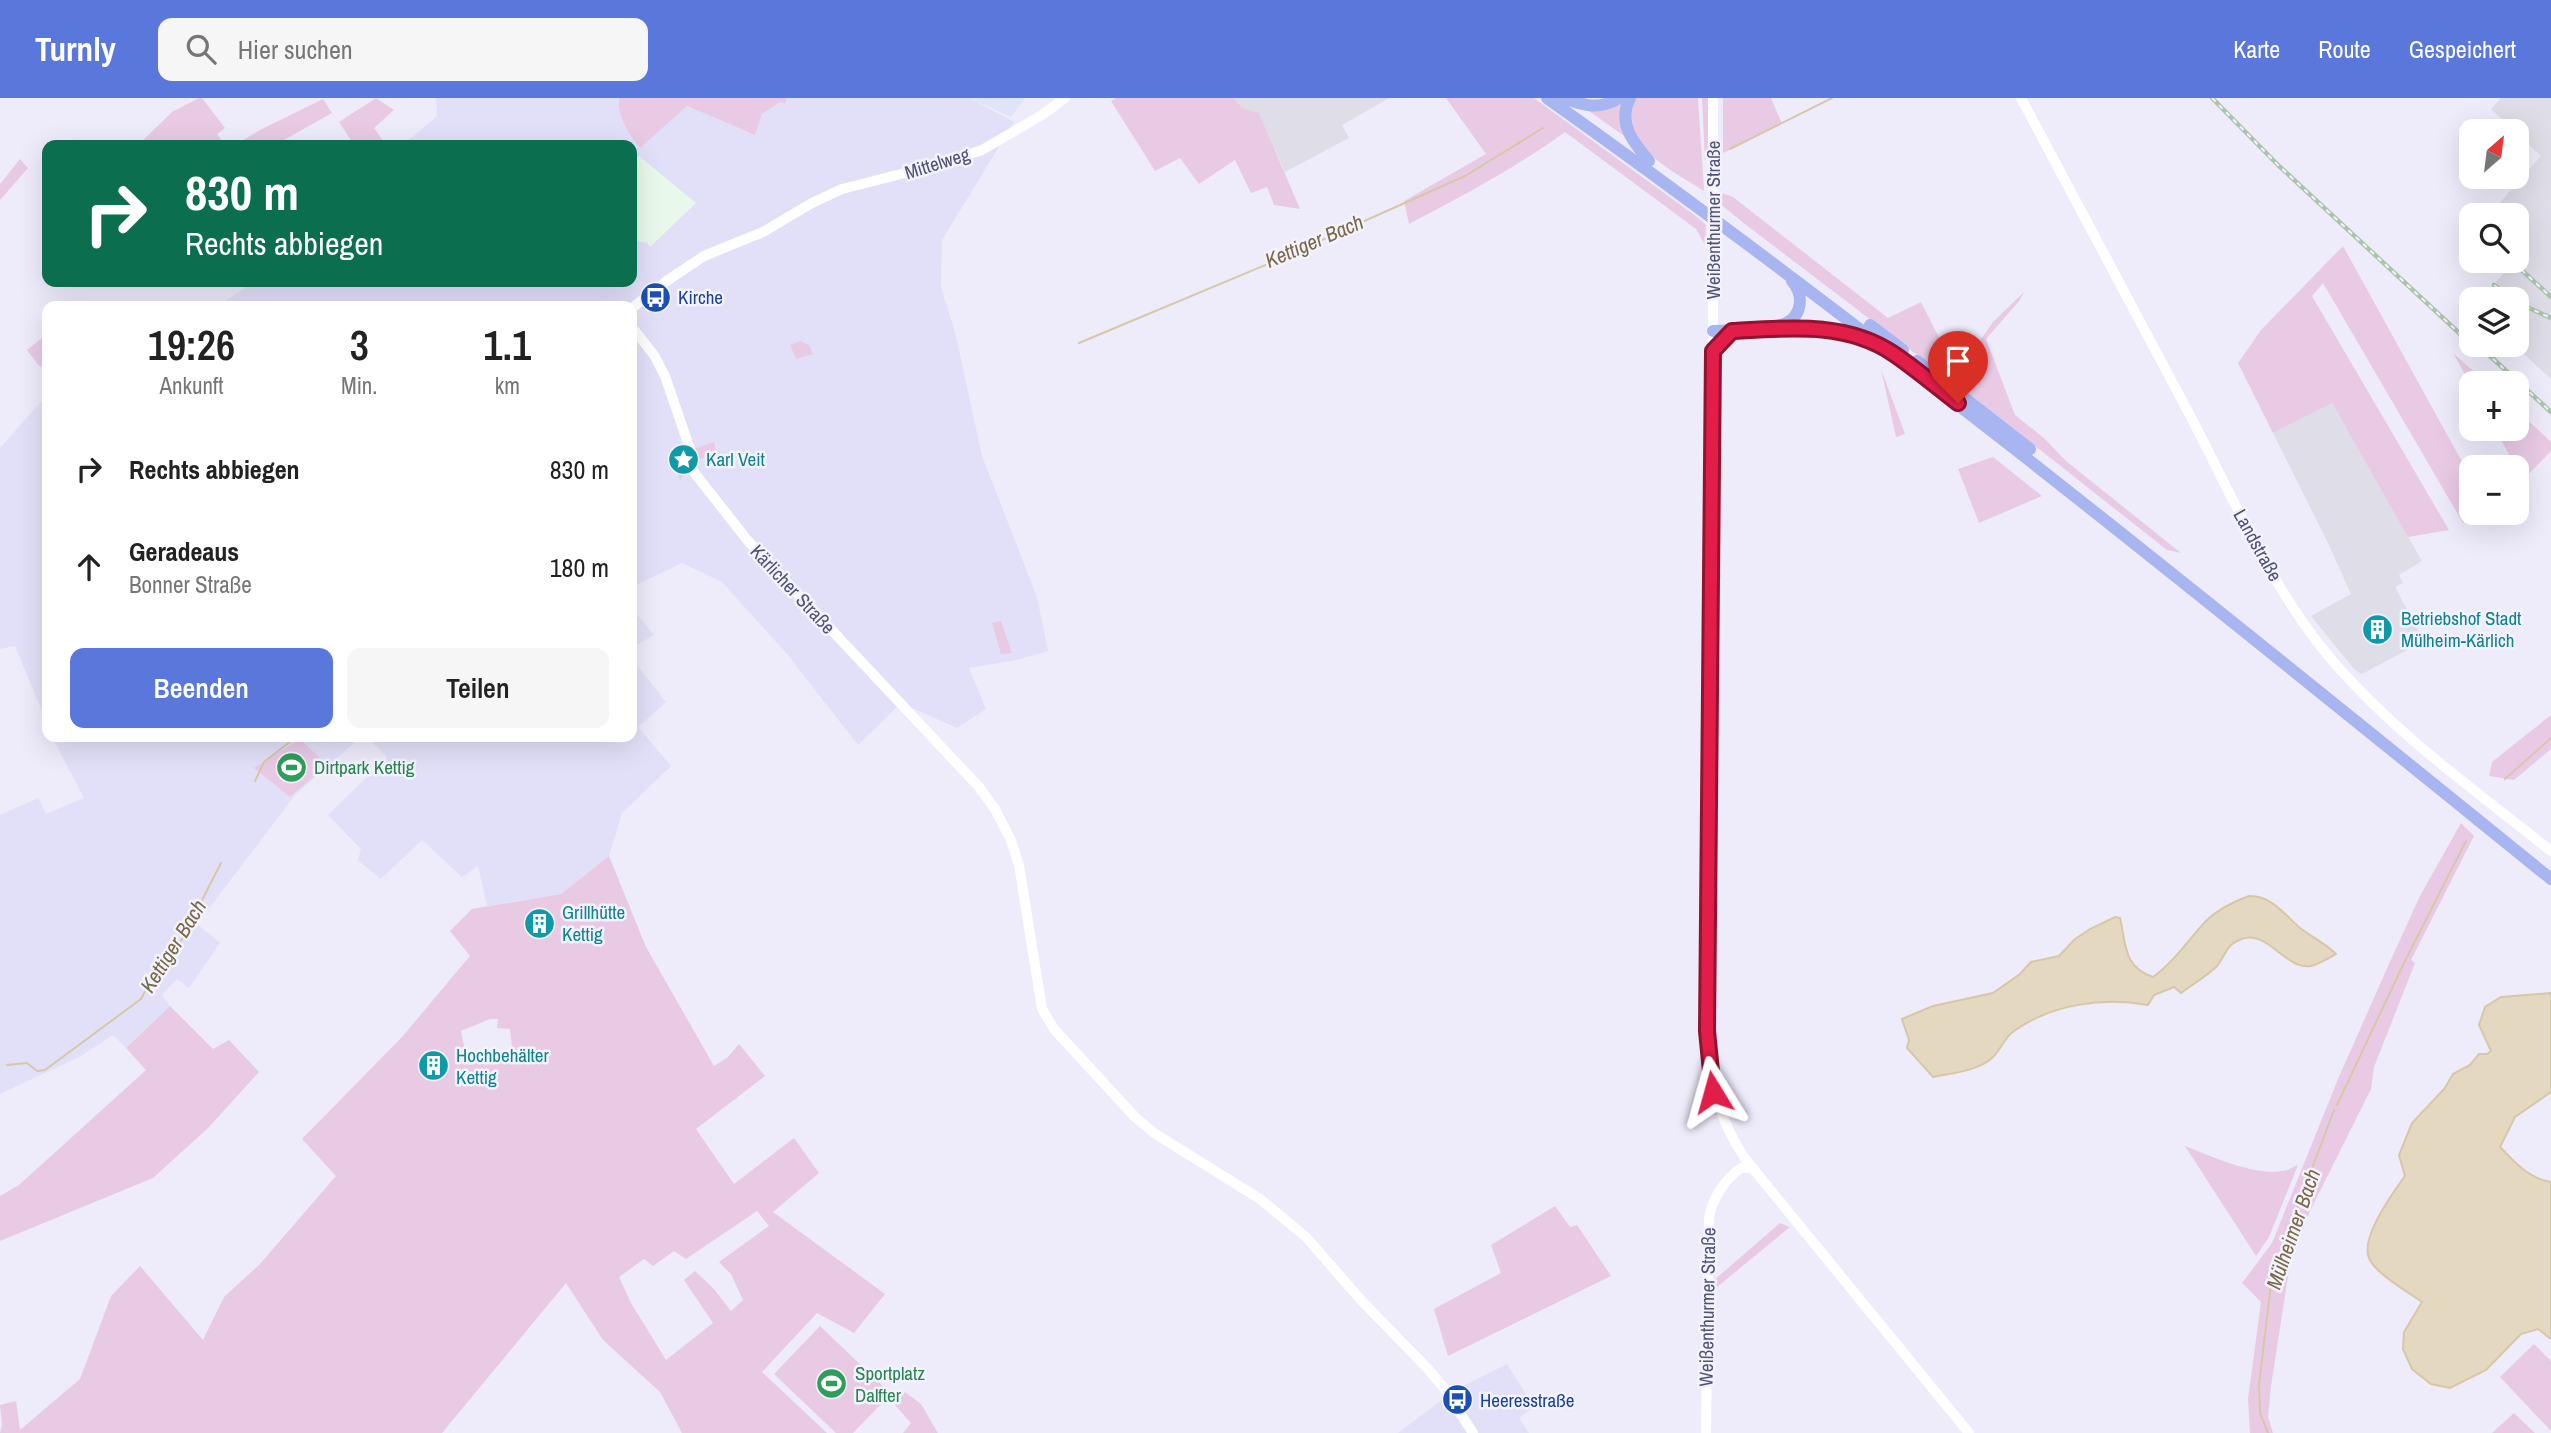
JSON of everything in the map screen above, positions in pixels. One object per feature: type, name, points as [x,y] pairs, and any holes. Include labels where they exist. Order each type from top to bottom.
[{"type":"highway","points":[[1547,98],[1698,202],[2016,438],[2551,869]]},
{"type":"highway","points":[[1562,98],[1649,161],[1698,202]]},
{"type":"highway","points":[[1562,98],[1593,107],[1619,98]]},
{"type":"highway","points":[[1630,98],[1625,110],[1626,127],[1649,161]]},
{"type":"highway","points":[[1726,223],[1780,268],[1958,403],[2551,879]]},
{"type":"highway","points":[[1713,327],[1774,326],[1791,321],[1799,309],[1800,293],[1780,268]]},
{"type":"highway","points":[[1713,327],[1732,331],[1836,331],[1861,337],[1892,352]]},
{"type":"highway","points":[[1713,351],[1732,331]]},
{"type":"street","name":"Mittelweg","points":[[637,304],[704,256],[763,232],[801,208],[842,189],[940,164],[982,149],[1042,115],[1065,98]]},
{"type":"street","points":[[2015,98],[2057,169]]},
{"type":"street","points":[[2021,98],[2057,169]]},
{"type":"street","name":"Weißenthurmer Straße","points":[[1712,99],[1713,351],[1707,1031],[1713,1092],[1735,1143],[1753,1168],[1969,1433]]},
{"type":"street","name":"Landstraße","points":[[2057,169],[2119,279],[2255,542],[2315,638],[2346,676],[2391,720],[2551,851]]},
{"type":"street","name":"Kärlicher Straße","points":[[637,333],[654,355],[665,376],[694,465],[693,471],[748,541],[979,787],[995,809],[1010,838],[1024,889],[1042,1009],[1054,1029],[1144,1125],[1279,1213],[1306,1237],[1443,1387],[1472,1433]]},
{"type":"street","points":[[1733,1174],[1736,1161],[1735,1143]]},
{"type":"street","points":[[1733,1174],[1741,1168],[1753,1168]]},
{"type":"street","points":[[1725,1185],[1753,1168]]},
{"type":"street","name":"Weißenthurmer Straße","points":[[1706,1433],[1707,1231],[1712,1206],[1733,1174]]},
{"type":"shaded area","points":[[202,98],[225,128],[217,134],[221,140],[143,140],[172,112]]},
{"type":"shaded area","points":[[376,98],[394,110],[374,128],[382,140],[351,140],[339,122]]},
{"type":"shaded area","points":[[436,98],[619,98],[618,103],[687,106],[755,135],[762,114],[780,102],[785,104],[787,98],[969,98],[1014,122],[942,240],[941,287],[955,332],[982,456],[1037,597],[1048,651],[1017,660],[969,668],[986,709],[957,728],[901,703],[858,745],[787,654],[722,582],[682,563],[637,585],[637,301],[225,301],[244,287],[637,287],[637,140],[409,140],[437,116]]},
{"type":"shaded area","points":[[619,98],[787,98],[785,104],[780,102],[762,114],[755,135],[687,106],[640,148],[637,140],[628,131]]},
{"type":"shaded area","points":[[969,98],[1025,98],[1011,117]]},
{"type":"shaded area","points":[[1116,98],[1234,98],[1242,108],[1259,113],[1300,209],[1274,205],[1267,187],[1251,193],[1235,160],[1199,184],[1180,158],[1155,171],[1111,101]]},
{"type":"shaded area","points":[[1234,98],[1389,98],[1342,125],[1349,138],[1285,172],[1259,114],[1242,108]]},
{"type":"shaded area","points":[[1446,98],[1534,98],[1697,217],[1706,225],[1705,245],[1696,229],[1565,132],[1488,181],[1409,224],[1404,201],[1486,154]]},
{"type":"shaded area","points":[[1623,98],[1627,138],[1586,109]]},
{"type":"shaded area","points":[[1632,98],[1698,98],[1704,191],[1664,165],[1639,143],[1629,114]]},
{"type":"shaded area","points":[[1702,98],[1709,98],[1709,152],[1705,160]]},
{"type":"shaded area","points":[[1723,98],[1771,98],[1782,124],[1723,153]]},
{"type":"shaded area","points":[[2501,98],[2551,98],[2551,379],[2527,357],[2529,287],[2491,287],[2504,273],[2529,273],[2529,203],[2500,203],[2512,189],[2529,189],[2529,170],[2541,156],[2529,145],[2529,119],[2502,119],[2491,109]]},
{"type":"shaded area","points":[[323,99],[332,113],[284,140],[243,140]]},
{"type":"shaded area","points":[[639,156],[696,203],[650,247],[647,243],[637,241]]},
{"type":"shaded area","points":[[20,159],[28,168],[0,200],[0,184]]},
{"type":"shaded area","points":[[1719,192],[1733,197],[1888,318],[1921,302],[1954,367],[1970,355],[1993,322],[2024,292],[1986,339],[2015,415],[2044,438],[2066,461],[2181,553],[2167,550],[1992,412],[1750,228],[1714,199]]},
{"type":"shaded area","points":[[2343,246],[2459,456],[2459,516],[2323,283],[2312,296],[2449,530],[2408,537],[2332,403],[2273,433],[2238,363],[2261,330]]},
{"type":"shaded area","points":[[42,338],[42,365],[40,367],[27,350]]},
{"type":"shaded area","points":[[800,341],[809,345],[813,354],[796,359],[790,345]]},
{"type":"shaded area","points":[[2453,353],[2473,371],[2463,371]]},
{"type":"shaded area","points":[[1881,369],[1905,434],[1896,437]]},
{"type":"shaded area","points":[[1721,400],[1721,577],[1714,574],[1715,406]]},
{"type":"shaded area","points":[[42,401],[42,711],[15,646],[0,649],[0,448]]},
{"type":"shaded area","points":[[2332,403],[2422,561],[2399,575],[2403,583],[2395,587],[2424,641],[2362,674],[2355,670],[2311,616],[2351,594],[2273,433]]},
{"type":"shaded area","points":[[2529,421],[2551,442],[2551,451],[2529,474],[2529,455],[2509,455],[2502,441],[2529,441]]},
{"type":"shaded area","points":[[714,442],[716,452],[701,459],[697,457],[694,449]]},
{"type":"shaded area","points":[[684,446],[690,465],[680,480],[669,451]]},
{"type":"shaded area","points":[[1993,457],[2042,496],[1979,523],[1958,469]]},
{"type":"shaded area","points":[[637,614],[654,635],[637,645]]},
{"type":"shaded area","points":[[1001,621],[1012,653],[1001,654],[992,623]]},
{"type":"shaded area","points":[[637,665],[666,702],[638,727],[671,766],[622,813],[609,856],[561,894],[487,906],[478,866],[462,877],[422,840],[381,879],[358,860],[361,849],[328,815],[387,757],[372,742],[637,742]]},
{"type":"shaded area","points":[[2551,715],[2551,749],[2514,780],[2489,776],[2492,762]]},
{"type":"shaded area","points":[[55,742],[355,742],[296,794],[197,924],[220,943],[189,988],[177,979],[162,995],[170,1006],[126,1048],[113,1035],[81,1056],[0,1094],[0,815],[38,798],[46,814],[84,798]]},
{"type":"shaded area","name":"Dirtpark Kettig","points":[[295,742],[303,742],[327,765],[290,797],[254,768]]},
{"type":"shaded area","points":[[2461,823],[2474,836],[2411,960],[2415,963],[2374,1067],[2371,1089],[2310,1211],[2290,1263],[2271,1386],[2268,1417],[2273,1433],[2250,1433],[2248,1399],[2261,1302],[2242,1283],[2272,1243],[2338,1079],[2393,955],[2420,896]]},
{"type":"shaded area","points":[[609,856],[646,947],[714,1066],[728,1057],[739,1044],[765,1076],[696,1129],[734,1184],[794,1138],[819,1173],[773,1212],[885,1294],[854,1333],[817,1313],[762,1372],[827,1433],[682,1433],[660,1392],[603,1340],[566,1283],[442,1433],[0,1433],[0,1405],[16,1401],[20,1430],[80,1379],[111,1296],[140,1266],[203,1340],[224,1297],[260,1264],[336,1176],[302,1139],[402,1037],[470,956],[450,931],[472,909],[561,894]],"holes":[[[490,1019],[498,1019],[497,1028],[510,1029],[513,1056],[468,1065],[461,1031]],[[757,1211],[769,1226],[719,1262],[731,1274],[743,1300],[731,1311],[695,1271],[684,1280],[713,1323],[666,1360],[631,1303],[619,1277],[644,1259],[653,1266],[674,1251],[686,1259]]]},
{"type":"shaded area","points":[[2249,896],[2271,902],[2300,928],[2336,954],[2311,966],[2301,965],[2257,939],[2237,941],[2217,966],[2181,993],[2174,987],[2154,995],[2148,1005],[2096,1003],[2045,1014],[2014,1031],[1988,1061],[1957,1073],[1933,1077],[1907,1048],[1909,1040],[1902,1019],[1933,1006],[1993,993],[2020,974],[2031,962],[2059,956],[2075,939],[2115,917],[2120,918],[2131,961],[2143,973],[2153,977],[2175,957],[2210,917]]},
{"type":"shaded area","points":[[2551,993],[2551,1092],[2515,1117],[2500,1147],[2529,1174],[2551,1182],[2551,1339],[2538,1329],[2521,1334],[2486,1370],[2450,1388],[2431,1384],[2412,1369],[2403,1349],[2404,1332],[2422,1302],[2386,1277],[2374,1265],[2368,1251],[2369,1241],[2378,1217],[2405,1176],[2399,1155],[2412,1123],[2445,1088],[2453,1074],[2470,1065],[2479,1054],[2491,1051],[2479,1025],[2485,1007],[2501,997]]},
{"type":"shaded area","points":[[170,1006],[213,1049],[229,1040],[259,1072],[208,1128],[153,1178],[0,1241],[0,1196],[19,1185],[146,1070],[126,1048]]},
{"type":"shaded area","points":[[2185,1146],[2259,1171],[2284,1171],[2298,1165],[2269,1237],[2256,1256]]},
{"type":"shaded area","points":[[1555,1206],[1570,1227],[1577,1225],[1611,1276],[1448,1356],[1434,1309],[1501,1273],[1491,1245]]},
{"type":"shaded area","points":[[1780,1223],[1790,1227],[1711,1292],[1712,1282]]},
{"type":"shaded area","name":"Sportplatz Dalfter","points":[[820,1326],[891,1394],[853,1433],[836,1433],[774,1374]]},
{"type":"shaded area","points":[[2534,1344],[2551,1361],[2551,1431],[2500,1377]]},
{"type":"shaded area","points":[[1507,1364],[1534,1407],[1519,1418],[1529,1433],[1398,1433],[1455,1390]]},
{"type":"shaded area","points":[[905,1392],[921,1404],[938,1433],[903,1433],[911,1423],[895,1405]]},
{"type":"shaded area","points":[[2514,1413],[2535,1433],[2492,1433]]},
{"type":"waterway","name":"Kettiger Bach","points":[[1730,149],[1832,98]]},
{"type":"waterway","name":"Kettiger Bach","points":[[1079,343],[1275,261],[1465,176],[1543,128]]},
{"type":"waterway","name":"Mülheimer Bach","points":[[2505,779],[2551,738]]},
{"type":"waterway","name":"Kettiger Bach","points":[[255,781],[264,762],[290,742]]},
{"type":"waterway","name":"Mülheimer Bach","points":[[2337,1105],[2403,965],[2466,841]]},
{"type":"waterway","name":"Kettiger Bach","points":[[7,1065],[27,1063],[37,1071],[45,1070],[141,999],[158,966],[181,941],[221,863]]},
{"type":"waterway","name":"Mülheimer Bach","points":[[2268,1433],[2260,1413],[2259,1385],[2271,1284],[2334,1110]]},
{"type":"railway","points":[[2212,98],[2278,165],[2459,333]]},
{"type":"railway","points":[[2525,273],[2551,297]]},
{"type":"railway","points":[[2529,308],[2551,318]]},
{"type":"railway","points":[[2491,357],[2551,412]]},
{"type":"place","name":"Kirche","points":[[655,297]]},
{"type":"place","name":"Karl Veit","points":[[683,459]]},
{"type":"place","name":"Betriebshof Stadt Mülheim-Kärlich","points":[[2378,629]]},
{"type":"place","name":"Dirtpark Kettig","points":[[291,767]]},
{"type":"place","name":"Grillhütte Kettig","points":[[539,923]]},
{"type":"place","name":"Hochbehälter Kettig","points":[[433,1066]]},
{"type":"place","name":"Sportplatz Dalfter","points":[[832,1384]]},
{"type":"place","name":"Heeresstraße","points":[[1457,1400]]},
{"type":"route","points":[[1713,1092],[1707,1031],[1713,351],[1732,331],[1817,329],[1845,332],[1892,352],[1958,403]]}]
